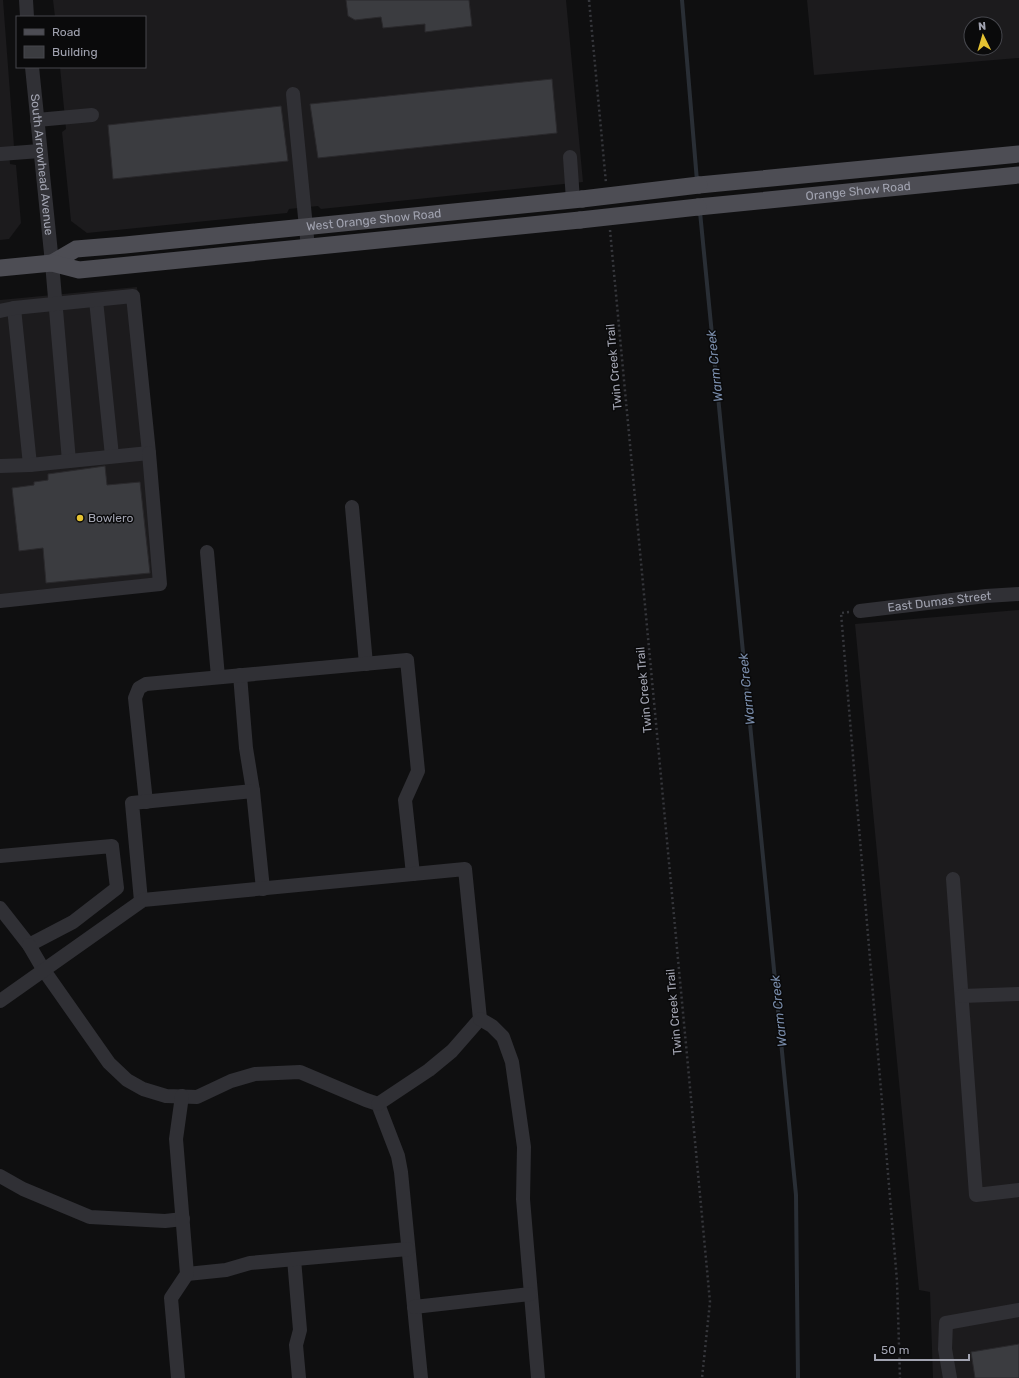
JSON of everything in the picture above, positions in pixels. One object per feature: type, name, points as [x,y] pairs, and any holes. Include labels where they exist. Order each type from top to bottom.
[{"type":"main road","name":"Orange Show Road","points":[[699,185],[1019,154]]},
{"type":"main road","name":"Orange Show Road","points":[[698,207],[820,194],[1019,176]]},
{"type":"main road","name":"West Orange Show Road","points":[[52,263],[76,249],[577,199],[699,185]]},
{"type":"main road","name":"West Orange Show Road","points":[[0,268],[52,263],[79,270],[308,248],[698,207]]},
{"type":"street","points":[[26,0],[28,16]]},
{"type":"street","name":"South Arrowhead Avenue","points":[[32,68],[52,263],[69,461]]},
{"type":"street","points":[[293,94],[308,248]]},
{"type":"street","points":[[37,120],[92,115]]},
{"type":"street","points":[[0,154],[40,151]]},
{"type":"street","points":[[570,157],[577,199]]},
{"type":"street","points":[[0,312],[14,308],[55,303],[133,296],[149,453],[160,584],[0,601]]},
{"type":"street","points":[[96,300],[112,456]]},
{"type":"street","points":[[14,308],[30,465]]},
{"type":"street","points":[[0,466],[30,465],[149,453]]},
{"type":"street","points":[[352,507],[366,664]]},
{"type":"street","points":[[207,552],[218,677]]},
{"type":"street","name":"East Dumas Street","points":[[860,611],[986,596],[1019,594]]},
{"type":"street","points":[[146,802],[135,698],[139,688],[146,684],[407,660],[418,771],[405,800],[413,874]]},
{"type":"street","points":[[240,675],[246,748],[253,791],[263,889]]},
{"type":"street","points":[[141,902],[132,803],[253,791]]},
{"type":"street","points":[[0,856],[112,846],[116,888],[73,922],[29,945]]},
{"type":"street","points":[[0,1001],[43,969],[143,900],[465,869],[480,1019],[452,1051],[429,1070],[378,1104]]},
{"type":"street","points":[[953,879],[976,1195],[1019,1190]]},
{"type":"street","points":[[0,908],[29,945],[43,969],[109,1063],[126,1080],[143,1089],[166,1096],[197,1097],[231,1081],[255,1074],[300,1072],[378,1104]]},
{"type":"street","points":[[962,996],[1019,994]]},
{"type":"street","points":[[480,1019],[492,1026],[503,1037],[512,1062],[524,1147],[523,1198],[538,1378]]},
{"type":"street","points":[[178,1378],[171,1298],[187,1274],[176,1139],[182,1096]]},
{"type":"street","points":[[378,1104],[398,1156],[421,1378]]},
{"type":"street","points":[[0,1176],[23,1189],[90,1217],[165,1221],[183,1219]]},
{"type":"street","points":[[187,1274],[226,1270],[250,1263],[408,1248]]},
{"type":"street","points":[[294,1259],[300,1330],[296,1345],[299,1378]]},
{"type":"street","points":[[414,1307],[530,1294]]},
{"type":"street","points":[[950,1378],[945,1349],[946,1323],[1019,1310]]},
{"type":"path","points":[[589,0],[606,191]]},
{"type":"path","name":"Twin Creek Trail","points":[[609,222],[710,1302],[702,1378]]},
{"type":"path","points":[[860,611],[841,613],[897,1281],[900,1378]]},
{"type":"shaded area","points":[[0,0],[3,0],[14,146],[9,148],[10,164],[16,165],[21,223],[9,239],[0,240]]},
{"type":"shaded area","points":[[53,0],[566,0],[583,182],[321,209],[318,206],[289,209],[287,213],[87,233],[71,221],[62,132],[66,129],[60,68],[146,68],[146,16],[55,16]]},
{"type":"shaded area","points":[[807,0],[1019,0],[1019,58],[814,75]]},
{"type":"shaded area","points":[[137,287],[164,585],[0,602],[0,300]]},
{"type":"shaded area","points":[[1019,610],[1019,1378],[933,1378],[930,1292],[919,1290],[855,624]]},
{"type":"building","points":[[346,0],[469,0],[472,26],[425,32],[425,24],[383,28],[381,17],[355,20],[348,16]]},
{"type":"building","points":[[552,79],[557,133],[318,158],[310,104]]},
{"type":"building","points":[[281,106],[288,161],[113,179],[108,125]]},
{"type":"building","name":"Bowlero","points":[[105,466],[107,485],[140,482],[150,573],[46,583],[43,548],[19,551],[12,488],[34,485],[34,482],[48,480],[48,474]]},
{"type":"building","points":[[1019,1344],[1019,1378],[975,1378],[971,1352]]},
{"type":"waterway","name":"Warm Creek","points":[[682,0],[697,181]]},
{"type":"waterway","name":"Warm Creek","points":[[700,212],[796,1195],[798,1378]]},
{"type":"place","name":"Bowlero","points":[[80,518]]}]
